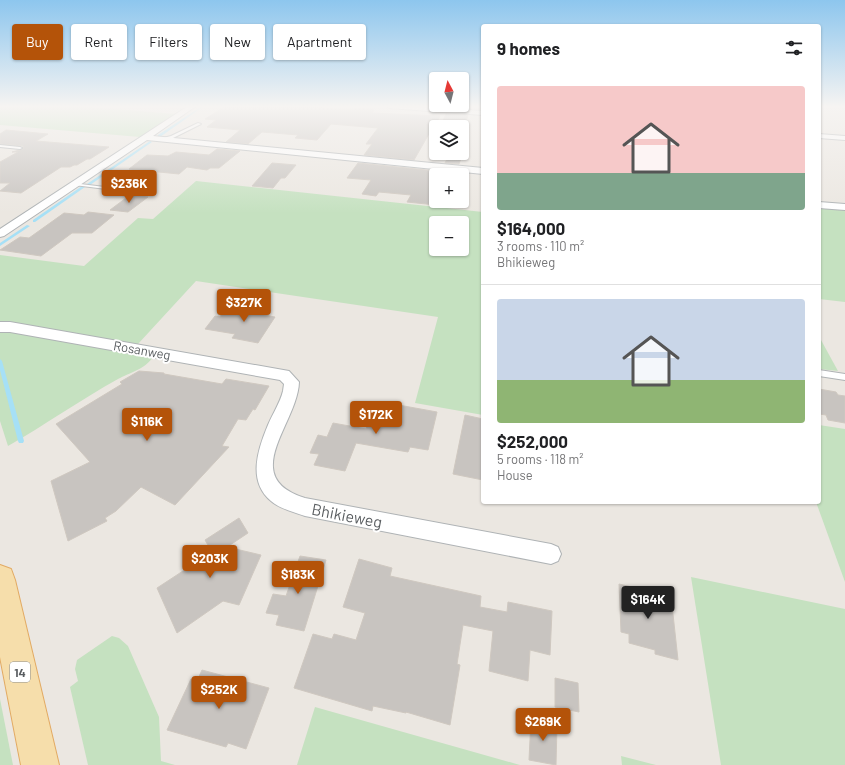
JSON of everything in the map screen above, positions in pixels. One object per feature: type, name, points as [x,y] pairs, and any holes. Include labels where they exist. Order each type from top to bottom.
[{"type":"main road","name":"14","points":[[0,580],[40,765]]},
{"type":"street","points":[[0,234],[137,142]]},
{"type":"street","points":[[189,142],[481,171]]},
{"type":"street","points":[[821,205],[845,207]]},
{"type":"street","name":"Rosanweg","points":[[0,327],[10,327],[284,375]]},
{"type":"street","name":"Bhikieweg","points":[[284,375],[292,382],[292,393],[272,434],[265,460],[265,477],[271,489],[278,496],[305,507],[550,554]]},
{"type":"lane","points":[[0,146],[20,148]]},
{"type":"lane","points":[[74,184],[138,192]]},
{"type":"lane","points":[[821,373],[845,377]]},
{"type":"green space","points":[[196,181],[429,206],[429,208],[446,208],[481,212],[481,415],[415,403],[438,317],[196,281],[138,344],[0,322],[0,255],[84,266],[138,218],[153,219]]},
{"type":"green space","points":[[821,207],[845,209],[845,302],[821,299]]},
{"type":"green space","points":[[6,330],[153,356],[151,360],[143,367],[104,387],[8,446],[0,421],[0,332]]},
{"type":"green space","points":[[821,340],[838,371],[821,369]]},
{"type":"green space","points":[[821,425],[845,429],[845,582],[817,504],[821,504]]},
{"type":"green space","points":[[691,577],[845,609],[845,765],[721,765]]},
{"type":"green space","points":[[112,636],[119,638],[128,646],[159,717],[161,761],[175,765],[88,765],[70,687],[78,681],[75,669],[77,660]]},
{"type":"green space","points":[[0,699],[13,765],[0,765]]},
{"type":"green space","points":[[315,707],[520,765],[297,765]]},
{"type":"green space","points":[[621,756],[656,765],[622,765]]},
{"type":"building","points":[[0,142],[45,142],[109,147],[77,165],[61,167],[21,193],[0,191],[10,183],[0,183],[0,162],[18,152],[12,152],[23,149],[23,146],[0,144]]},
{"type":"building","points":[[226,142],[251,142],[248,144]]},
{"type":"building","points":[[368,142],[424,142],[414,160],[364,155],[372,144],[366,144]]},
{"type":"building","points":[[217,149],[240,151],[219,168],[210,168],[207,170],[187,167],[179,174],[129,169],[147,155],[168,156],[176,152],[209,155]]},
{"type":"building","points":[[446,160],[460,160],[459,164],[445,163]]},
{"type":"building","points":[[272,163],[296,165],[285,178],[281,178],[273,188],[252,186]]},
{"type":"building","points":[[358,163],[429,170],[429,204],[407,202],[411,195],[379,192],[376,196],[362,194],[371,180],[347,178]]},
{"type":"building","points":[[130,195],[148,197],[128,212],[110,210]]},
{"type":"building","points":[[88,212],[114,215],[92,233],[72,233],[41,256],[0,250],[20,237],[29,238],[64,213],[84,215]]},
{"type":"building","points":[[249,303],[270,306],[264,315],[275,317],[258,343],[232,338],[235,334],[205,329],[215,316],[220,317],[223,312],[240,315]]},
{"type":"building","points":[[139,371],[164,373],[222,384],[226,379],[269,386],[255,410],[253,409],[246,420],[238,419],[222,446],[229,447],[175,505],[141,487],[116,511],[105,518],[107,521],[68,541],[51,481],[90,462],[56,424],[122,384],[120,382]]},
{"type":"building","points":[[821,389],[836,392],[838,395],[845,396],[845,423],[828,420],[826,415],[821,414]]},
{"type":"building","points":[[393,404],[437,412],[428,450],[410,447],[408,452],[356,443],[345,471],[314,465],[319,454],[310,453],[318,435],[327,437],[333,423],[366,429],[374,408],[390,411]]},
{"type":"building","points":[[465,415],[481,419],[481,480],[453,474]]},
{"type":"building","points":[[239,518],[248,533],[227,547],[261,555],[239,605],[223,601],[177,633],[157,588],[212,552],[205,540]]},
{"type":"building","points":[[300,556],[326,560],[304,631],[276,625],[279,615],[266,613],[273,594],[286,596]]},
{"type":"building","points":[[359,559],[392,568],[390,576],[481,596],[480,607],[507,612],[508,602],[552,611],[550,655],[530,650],[528,681],[489,671],[493,631],[463,625],[457,664],[460,665],[450,725],[406,712],[373,706],[372,711],[294,688],[313,634],[332,639],[334,634],[356,640],[365,613],[343,607]]},
{"type":"building","points":[[619,584],[671,596],[678,660],[655,654],[655,650],[629,643],[629,634],[621,632]]},
{"type":"building","points":[[202,670],[269,688],[246,749],[228,743],[226,747],[167,730],[191,679],[197,681]]},
{"type":"building","points":[[555,678],[578,683],[579,712],[555,707]]},
{"type":"building","points":[[531,719],[557,725],[556,765],[529,760]]},
{"type":"waterway","points":[[89,184],[151,142]]},
{"type":"waterway","points":[[34,221],[83,187]]},
{"type":"waterway","points":[[0,245],[28,226]]},
{"type":"waterway","points":[[0,361],[21,441]]}]
